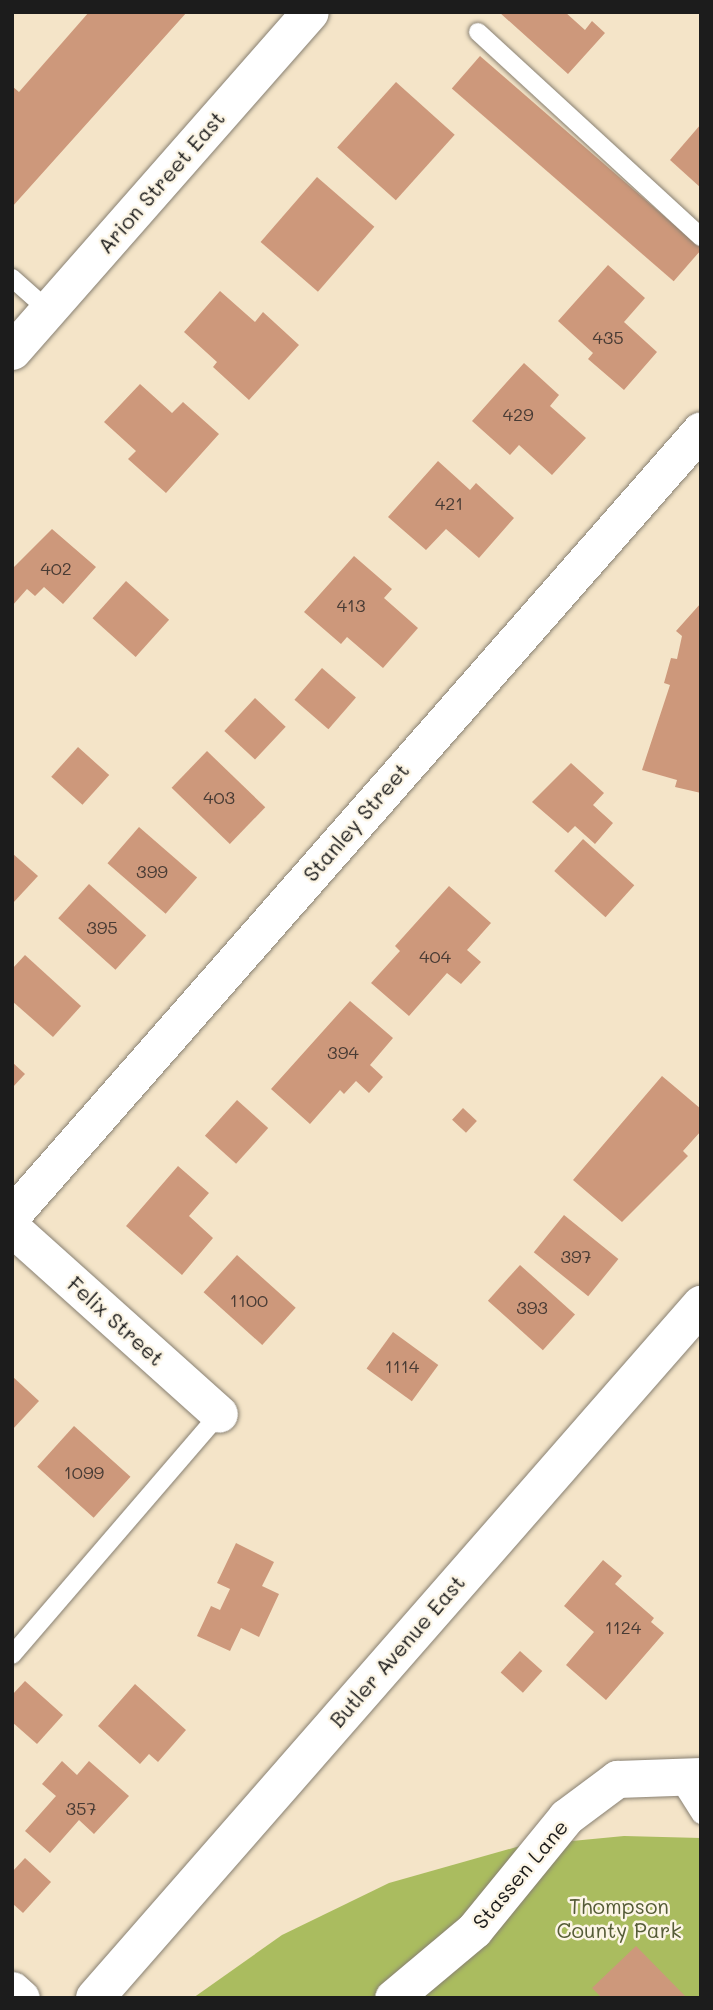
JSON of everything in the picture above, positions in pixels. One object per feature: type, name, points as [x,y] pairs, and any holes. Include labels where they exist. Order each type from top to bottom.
[{"type":"street","name":"Arion Street East","points":[[12,351],[310,12]]},
{"type":"street","name":"Stanley Street","points":[[12,1215],[701,430]]},
{"type":"street","name":"Felix Street","points":[[12,1228],[219,1414]]},
{"type":"street","name":"Butler Avenue East","points":[[94,1998],[701,1305]]},
{"type":"street","name":"Stassen Lane","points":[[393,1998],[474,1930],[566,1817],[617,1779],[689,1776]]},
{"type":"street","points":[[12,1990],[21,1998]]},
{"type":"lane","points":[[478,32],[701,236]]},
{"type":"lane","points":[[12,278],[48,310]]},
{"type":"lane","points":[[12,1655],[219,1414]]},
{"type":"lane","points":[[689,1776],[701,1815]]},
{"type":"green space","name":"Thompson County Park","points":[[624,1836],[701,1838],[701,1998],[193,1998],[282,1935],[389,1883],[520,1846]]},
{"type":"building","points":[[89,12],[187,12],[12,207],[12,86],[19,92]]},
{"type":"building","points":[[499,12],[565,12],[585,30],[592,21],[605,33],[568,74]]},
{"type":"building","points":[[480,56],[701,248],[674,281],[452,88]]},
{"type":"building","points":[[396,82],[455,135],[396,200],[337,147]]},
{"type":"building","points":[[701,124],[701,188],[670,160]]},
{"type":"building","points":[[317,177],[374,227],[318,292],[261,242]]},
{"type":"building","points":[[608,265],[645,298],[624,322],[657,352],[624,390],[588,359],[593,353],[558,321]]},
{"type":"building","points":[[220,291],[255,322],[263,312],[299,345],[249,400],[213,367],[217,362],[184,332]]},
{"type":"building","points":[[524,363],[559,395],[550,406],[586,438],[552,475],[519,445],[510,455],[472,421]]},
{"type":"building","points":[[140,384],[172,413],[183,402],[219,434],[166,493],[128,459],[136,451],[104,422]]},
{"type":"building","points":[[438,461],[470,490],[476,483],[514,518],[479,558],[446,529],[426,550],[388,517]]},
{"type":"building","points":[[52,529],[96,567],[63,604],[44,587],[35,596],[27,589],[12,606],[12,569]]},
{"type":"building","points":[[354,556],[392,589],[384,598],[418,628],[383,668],[347,637],[341,644],[304,612]]},
{"type":"building","points":[[126,581],[169,620],[136,657],[93,618]]},
{"type":"building","points":[[701,603],[701,793],[675,787],[677,780],[642,770],[670,685],[664,683],[671,658],[677,659],[682,636],[676,631]]},
{"type":"building","points":[[322,668],[356,698],[328,729],[294,700]]},
{"type":"building","points":[[255,698],[286,727],[255,760],[224,731]]},
{"type":"building","points":[[78,747],[109,775],[82,805],[51,777]]},
{"type":"building","points":[[207,751],[265,807],[230,844],[172,788]]},
{"type":"building","points":[[571,763],[604,793],[593,805],[613,823],[595,844],[575,826],[568,833],[532,802]]},
{"type":"building","points":[[139,827],[197,878],[166,914],[108,863]]},
{"type":"building","points":[[583,839],[634,885],[606,917],[554,871]]},
{"type":"building","points":[[12,853],[38,876],[12,904]]},
{"type":"building","points":[[89,884],[146,936],[115,970],[58,918]]},
{"type":"building","points":[[449,886],[491,923],[467,950],[481,962],[461,984],[447,973],[409,1016],[371,983],[400,951],[395,946]]},
{"type":"building","points":[[25,955],[81,1006],[53,1037],[12,1001],[12,969]]},
{"type":"building","points":[[350,1001],[393,1038],[370,1065],[383,1077],[369,1093],[356,1081],[344,1094],[340,1090],[310,1124],[271,1089]]},
{"type":"building","points":[[12,1062],[25,1074],[12,1088]]},
{"type":"building","points":[[662,1076],[701,1109],[701,1131],[683,1151],[688,1156],[622,1222],[573,1180]]},
{"type":"building","points":[[237,1100],[268,1128],[236,1164],[205,1136]]},
{"type":"building","points":[[463,1108],[477,1121],[466,1133],[452,1120]]},
{"type":"building","points":[[178,1166],[209,1193],[189,1216],[213,1238],[182,1275],[126,1226]]},
{"type":"building","points":[[564,1215],[618,1259],[588,1296],[534,1252]]},
{"type":"building","points":[[237,1255],[296,1308],[262,1345],[204,1292]]},
{"type":"building","points":[[520,1265],[575,1315],[543,1350],[488,1301]]},
{"type":"building","points":[[393,1332],[438,1365],[412,1401],[367,1368]]},
{"type":"building","points":[[12,1376],[39,1401],[12,1430]]},
{"type":"building","points":[[74,1426],[130,1477],[94,1518],[37,1467]]},
{"type":"building","points":[[236,1543],[274,1562],[262,1586],[279,1594],[259,1637],[241,1628],[230,1651],[197,1636],[211,1606],[220,1610],[230,1589],[217,1583]]},
{"type":"building","points":[[603,1560],[622,1576],[615,1584],[654,1618],[651,1622],[664,1633],[606,1700],[566,1665],[594,1632],[564,1606]]},
{"type":"building","points":[[520,1651],[542,1671],[523,1693],[501,1673]]},
{"type":"building","points":[[25,1681],[63,1715],[37,1744],[12,1722],[12,1695]]},
{"type":"building","points":[[135,1684],[186,1730],[158,1762],[149,1754],[140,1764],[98,1726]]},
{"type":"building","points":[[62,1761],[77,1775],[89,1761],[129,1796],[94,1834],[79,1820],[50,1853],[25,1831],[56,1796],[42,1784]]},
{"type":"building","points":[[25,1858],[51,1882],[23,1913],[12,1903],[12,1872]]},
{"type":"building","points":[[636,1946],[687,1998],[602,1998],[592,1988]]}]
